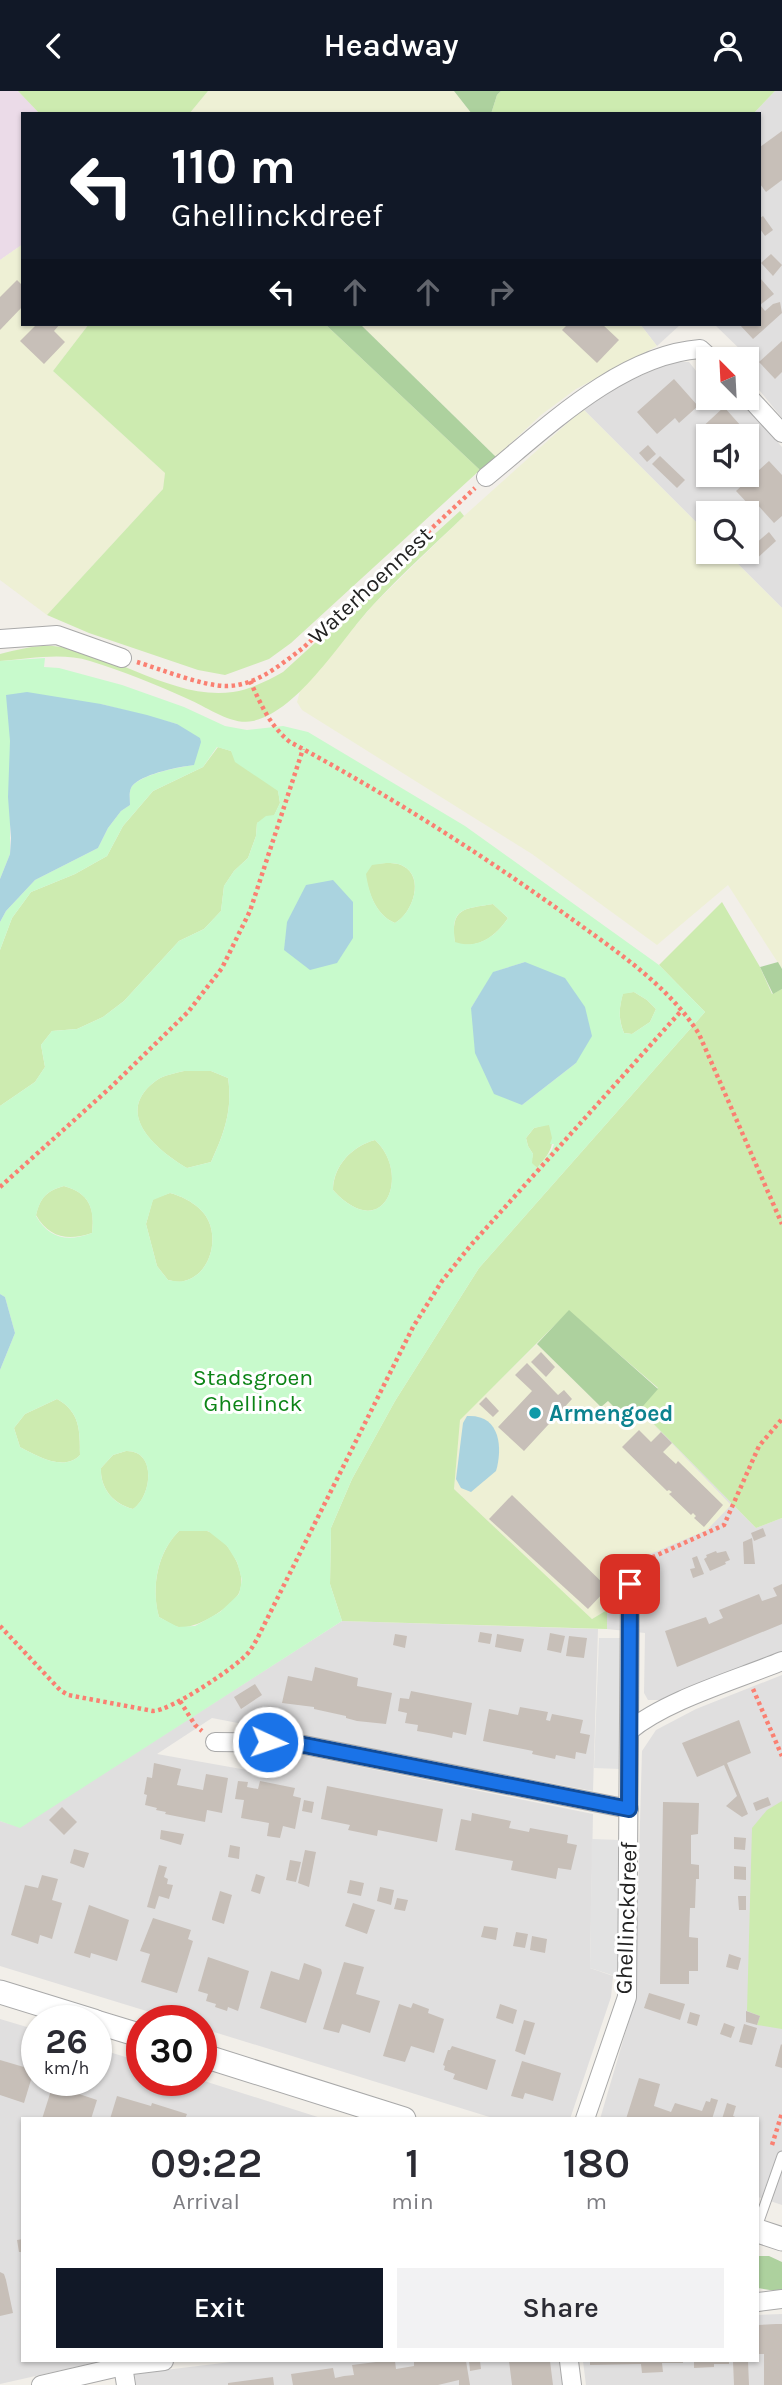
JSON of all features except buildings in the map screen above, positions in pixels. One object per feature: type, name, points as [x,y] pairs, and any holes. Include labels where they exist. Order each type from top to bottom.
[{"type":"street","points":[[486,477],[580,399],[639,366],[676,351],[696,353]]},
{"type":"street","points":[[760,409],[782,433]]},
{"type":"street","points":[[0,639],[58,635],[122,658]]},
{"type":"street","name":"Ghellinckdreef","points":[[586,2117],[627,1997],[630,1584]]},
{"type":"street","points":[[629,1731],[645,1718],[782,1661]]},
{"type":"street","points":[[215,1742],[294,1743],[629,1809]]},
{"type":"street","points":[[0,1992],[41,2005]]},
{"type":"street","points":[[217,2060],[398,2117]]},
{"type":"street","points":[[759,2231],[782,2239]]},
{"type":"street","points":[[759,2302],[782,2299]]},
{"type":"street","points":[[41,2385],[123,2366],[156,2362]]},
{"type":"street","points":[[569,2362],[572,2385]]},
{"type":"street","points":[[123,2366],[127,2385]]},
{"type":"lane","points":[[759,2221],[782,2156]]},
{"type":"path","name":"Waterhoennest","points":[[122,658],[226,686],[250,681],[272,671],[303,648],[486,477]]},
{"type":"path","points":[[250,681],[269,721],[277,731],[442,830],[522,883],[653,981],[682,1010],[707,1051],[782,1224]]},
{"type":"path","points":[[0,1187],[188,1013],[222,968],[250,911],[303,749]]},
{"type":"path","points":[[0,1626],[53,1684],[68,1695],[153,1711],[180,1701],[243,1659],[251,1650],[413,1327],[442,1282],[480,1235],[682,1010]]},
{"type":"path","points":[[630,1584],[633,1565],[724,1525],[759,1446],[782,1419]]},
{"type":"path","points":[[747,1676],[782,1756]]},
{"type":"path","points":[[180,1701],[195,1725],[215,1742]]},
{"type":"shaded area","points":[[0,91],[18,91],[38,112],[21,112],[21,245],[0,260]]},
{"type":"shaded area","points":[[775,91],[782,91],[782,418],[760,391],[760,347],[738,347],[716,326],[761,326],[761,112],[755,112]]},
{"type":"shaded area","points":[[642,326],[679,326],[657,346]]},
{"type":"shaded area","points":[[673,362],[689,362],[696,371],[696,410],[749,410],[782,447],[782,608],[738,564],[759,564],[759,501],[696,501],[696,522],[583,409],[624,383]]},
{"type":"shaded area","points":[[537,1344],[601,1407],[639,1409],[756,1528],[782,1518],[782,1651],[662,1700],[648,1700],[644,1693],[645,1633],[607,1629],[607,1610]]},
{"type":"shaded area","points":[[342,1621],[598,1629],[593,1791],[212,1718],[157,1754],[247,1770],[271,1754],[287,1752],[593,1814],[590,1968],[613,1976],[611,1997],[571,2117],[490,2117],[217,2033],[217,2005],[127,2005],[0,1966],[0,1821],[20,1827]]},
{"type":"shaded area","points":[[599,1638],[624,1638],[620,1769],[594,1768]]},
{"type":"shaded area","points":[[782,1675],[782,2205],[759,2197],[759,2117],[601,2117],[635,2000],[642,1751],[656,1730],[696,1709]]},
{"type":"shaded area","points":[[592,1839],[620,1840],[618,1977],[590,1968]]},
{"type":"shaded area","points":[[0,2019],[21,2025],[21,2096],[112,2096],[112,2053],[126,2057],[126,2096],[217,2096],[217,2085],[318,2117],[21,2117],[21,2362],[98,2362],[0,2384]]},
{"type":"shaded area","points":[[782,2314],[782,2385],[586,2385],[583,2362],[759,2362],[759,2315]]},
{"type":"shaded area","points":[[231,2362],[560,2362],[564,2385],[134,2385],[132,2374]]},
{"type":"green space","points":[[18,91],[208,91],[191,112],[38,112]]},
{"type":"green space","points":[[208,91],[454,91],[470,112],[191,112]]},
{"type":"green space","points":[[454,91],[501,91],[492,112],[470,112]]},
{"type":"green space","points":[[501,91],[775,91],[755,112],[492,112]]},
{"type":"green space","points":[[21,245],[21,326],[87,326],[53,371],[165,473],[163,489],[47,615],[0,580],[0,260]]},
{"type":"green space","points":[[87,326],[327,326],[480,470],[291,643],[269,659],[225,675],[198,670],[89,633],[47,615],[163,489],[165,473],[53,371]]},
{"type":"green space","points":[[327,326],[362,326],[496,457],[480,470]]},
{"type":"green space","points":[[362,326],[642,326],[657,346],[576,389],[541,415],[496,457]]},
{"type":"green space","points":[[583,409],[696,522],[696,564],[738,564],[782,608],[782,969],[728,885],[657,945],[532,854],[302,710],[297,702],[300,691],[373,605],[464,516]]},
{"type":"green space","points":[[460,511],[464,516],[373,605],[303,689],[270,714],[253,721],[228,718],[140,679],[79,658],[45,657],[0,661],[0,654],[53,646],[98,657],[188,689],[211,693],[246,689],[283,672]]},
{"type":"green space","name":"Stadsgroen Ghellinck","points":[[45,658],[44,667],[59,668],[122,685],[184,707],[225,726],[247,730],[283,726],[308,732],[465,826],[659,965],[705,1012],[479,1268],[395,1401],[352,1479],[331,1528],[330,1584],[342,1621],[20,1828],[0,1821],[0,1370],[15,1333],[5,1297],[0,1294],[0,1106],[35,1082],[45,1067],[41,1045],[52,1031],[77,1029],[103,1017],[124,1001],[179,941],[204,929],[221,911],[224,886],[234,871],[248,858],[256,836],[257,823],[266,816],[274,815],[280,803],[278,791],[235,762],[231,751],[217,747],[203,767],[153,791],[123,826],[107,856],[75,874],[31,892],[12,918],[0,950],[0,922],[6,911],[35,880],[98,848],[108,828],[121,811],[130,805],[130,791],[134,784],[154,774],[194,765],[177,724],[101,704],[10,741],[10,854],[0,879],[0,661]],"holes":[[[386,863],[399,864],[410,871],[414,878],[414,895],[407,911],[395,923],[383,915],[374,903],[366,874],[372,865]],[[493,904],[508,918],[486,940],[471,944],[455,942],[457,916],[467,909]],[[525,962],[576,1063],[522,1105],[471,1008],[494,972]],[[634,992],[656,1009],[650,1022],[632,1034],[624,1033],[620,1018],[623,994]],[[184,1071],[211,1071],[228,1078],[226,1121],[211,1162],[187,1168],[162,1151],[143,1129],[138,1117],[138,1105],[144,1092],[167,1075]],[[549,1125],[552,1138],[550,1144],[554,1144],[537,1168],[532,1163],[533,1154],[526,1138],[534,1128]],[[375,1140],[386,1154],[391,1170],[391,1186],[387,1199],[378,1208],[366,1211],[351,1205],[333,1190],[336,1173],[352,1152]],[[64,1186],[85,1197],[91,1209],[92,1233],[67,1238],[47,1230],[36,1216],[48,1193]],[[170,1193],[193,1203],[206,1217],[212,1230],[212,1248],[200,1272],[184,1281],[168,1280],[157,1266],[146,1224],[153,1200]],[[57,1399],[65,1404],[77,1423],[80,1455],[66,1462],[42,1458],[20,1447],[14,1428],[25,1414]],[[126,1451],[143,1458],[148,1475],[147,1485],[139,1503],[133,1509],[119,1503],[105,1488],[101,1468],[113,1455]],[[179,1531],[208,1531],[227,1546],[237,1562],[242,1580],[239,1594],[220,1612],[195,1626],[178,1627],[159,1617],[156,1582],[165,1549]]]},
{"type":"green space","points":[[218,747],[231,751],[278,790],[280,803],[274,816],[257,823],[256,836],[248,858],[234,871],[224,886],[221,911],[204,929],[179,941],[124,1001],[103,1017],[77,1029],[52,1031],[41,1045],[45,1067],[35,1082],[0,1106],[0,950],[12,918],[31,892],[75,874],[107,856],[123,826],[153,791],[203,767]]},
{"type":"green space","points":[[372,864],[403,866],[414,878],[411,903],[395,923],[383,915],[374,903],[365,874]]},
{"type":"green space","points":[[722,902],[760,967],[772,994],[782,989],[782,1518],[756,1528],[639,1409],[658,1388],[569,1311],[460,1420],[454,1489],[592,1619],[607,1610],[607,1629],[342,1621],[330,1584],[331,1528],[352,1479],[395,1401],[479,1268],[705,1012],[659,965]]},
{"type":"green space","points":[[493,904],[508,918],[498,930],[479,943],[455,943],[457,916],[467,909]]},
{"type":"green space","points":[[778,962],[782,969],[782,989],[773,994],[760,967]]},
{"type":"green space","points":[[634,992],[656,1009],[650,1022],[632,1034],[624,1033],[620,1018],[623,993]]},
{"type":"green space","points":[[184,1071],[211,1071],[228,1078],[229,1089],[226,1121],[211,1162],[187,1168],[162,1151],[143,1129],[138,1117],[138,1105],[144,1092],[160,1078]]},
{"type":"green space","points":[[549,1124],[551,1148],[537,1168],[531,1163],[533,1154],[526,1138],[534,1128]]},
{"type":"green space","points":[[375,1140],[386,1154],[391,1170],[391,1186],[387,1199],[378,1208],[366,1211],[351,1205],[333,1190],[334,1181],[345,1158],[359,1147]]},
{"type":"green space","points":[[64,1186],[85,1197],[91,1209],[92,1233],[75,1237],[60,1236],[47,1229],[36,1215],[45,1196]]},
{"type":"green space","points":[[170,1193],[198,1207],[212,1230],[212,1248],[205,1265],[193,1278],[181,1282],[168,1280],[157,1266],[146,1224],[153,1199]]},
{"type":"green space","points":[[569,1310],[658,1389],[629,1422],[608,1401],[601,1407],[537,1344]]},
{"type":"green space","points":[[537,1344],[601,1407],[608,1401],[629,1421],[639,1409],[731,1505],[707,1530],[610,1571],[607,1610],[592,1619],[454,1489],[459,1420]]},
{"type":"green space","points":[[57,1399],[70,1410],[79,1430],[80,1455],[66,1462],[50,1461],[20,1447],[14,1428],[25,1414]]},
{"type":"green space","points":[[126,1451],[136,1453],[147,1465],[147,1485],[139,1503],[133,1509],[119,1503],[109,1494],[101,1475],[101,1468],[113,1455]]},
{"type":"green space","points":[[204,1530],[215,1534],[229,1548],[239,1566],[241,1576],[239,1593],[235,1599],[212,1617],[186,1627],[177,1626],[159,1617],[156,1594],[161,1560],[179,1531]]},
{"type":"green space","points":[[782,1801],[782,2029],[757,2025],[760,2016],[747,2011],[752,1828],[767,1810]]},
{"type":"green space","points":[[759,2256],[769,2256],[782,2262],[782,2292],[759,2288]]},
{"type":"water","points":[[27,692],[101,704],[147,715],[177,724],[200,738],[201,742],[194,765],[154,774],[134,784],[130,791],[130,805],[121,811],[108,828],[98,848],[35,880],[6,911],[0,922],[0,879],[10,854],[11,838],[8,797],[10,741],[6,695]]},
{"type":"water","points":[[333,880],[353,902],[353,938],[337,963],[310,970],[284,950],[287,922],[306,885]]},
{"type":"water","points":[[525,962],[565,978],[585,1007],[592,1036],[576,1063],[522,1105],[494,1094],[475,1053],[471,1008],[493,972]]},
{"type":"water","points":[[0,1294],[5,1297],[15,1333],[0,1370]]},
{"type":"water","points":[[467,1416],[486,1420],[493,1426],[499,1443],[496,1471],[471,1492],[461,1488],[456,1479],[463,1423]]},
{"type":"place","name":"Armengoed","points":[[535,1413]]},
{"type":"route","points":[[268,1742],[294,1743],[629,1809],[630,1584]]}]
